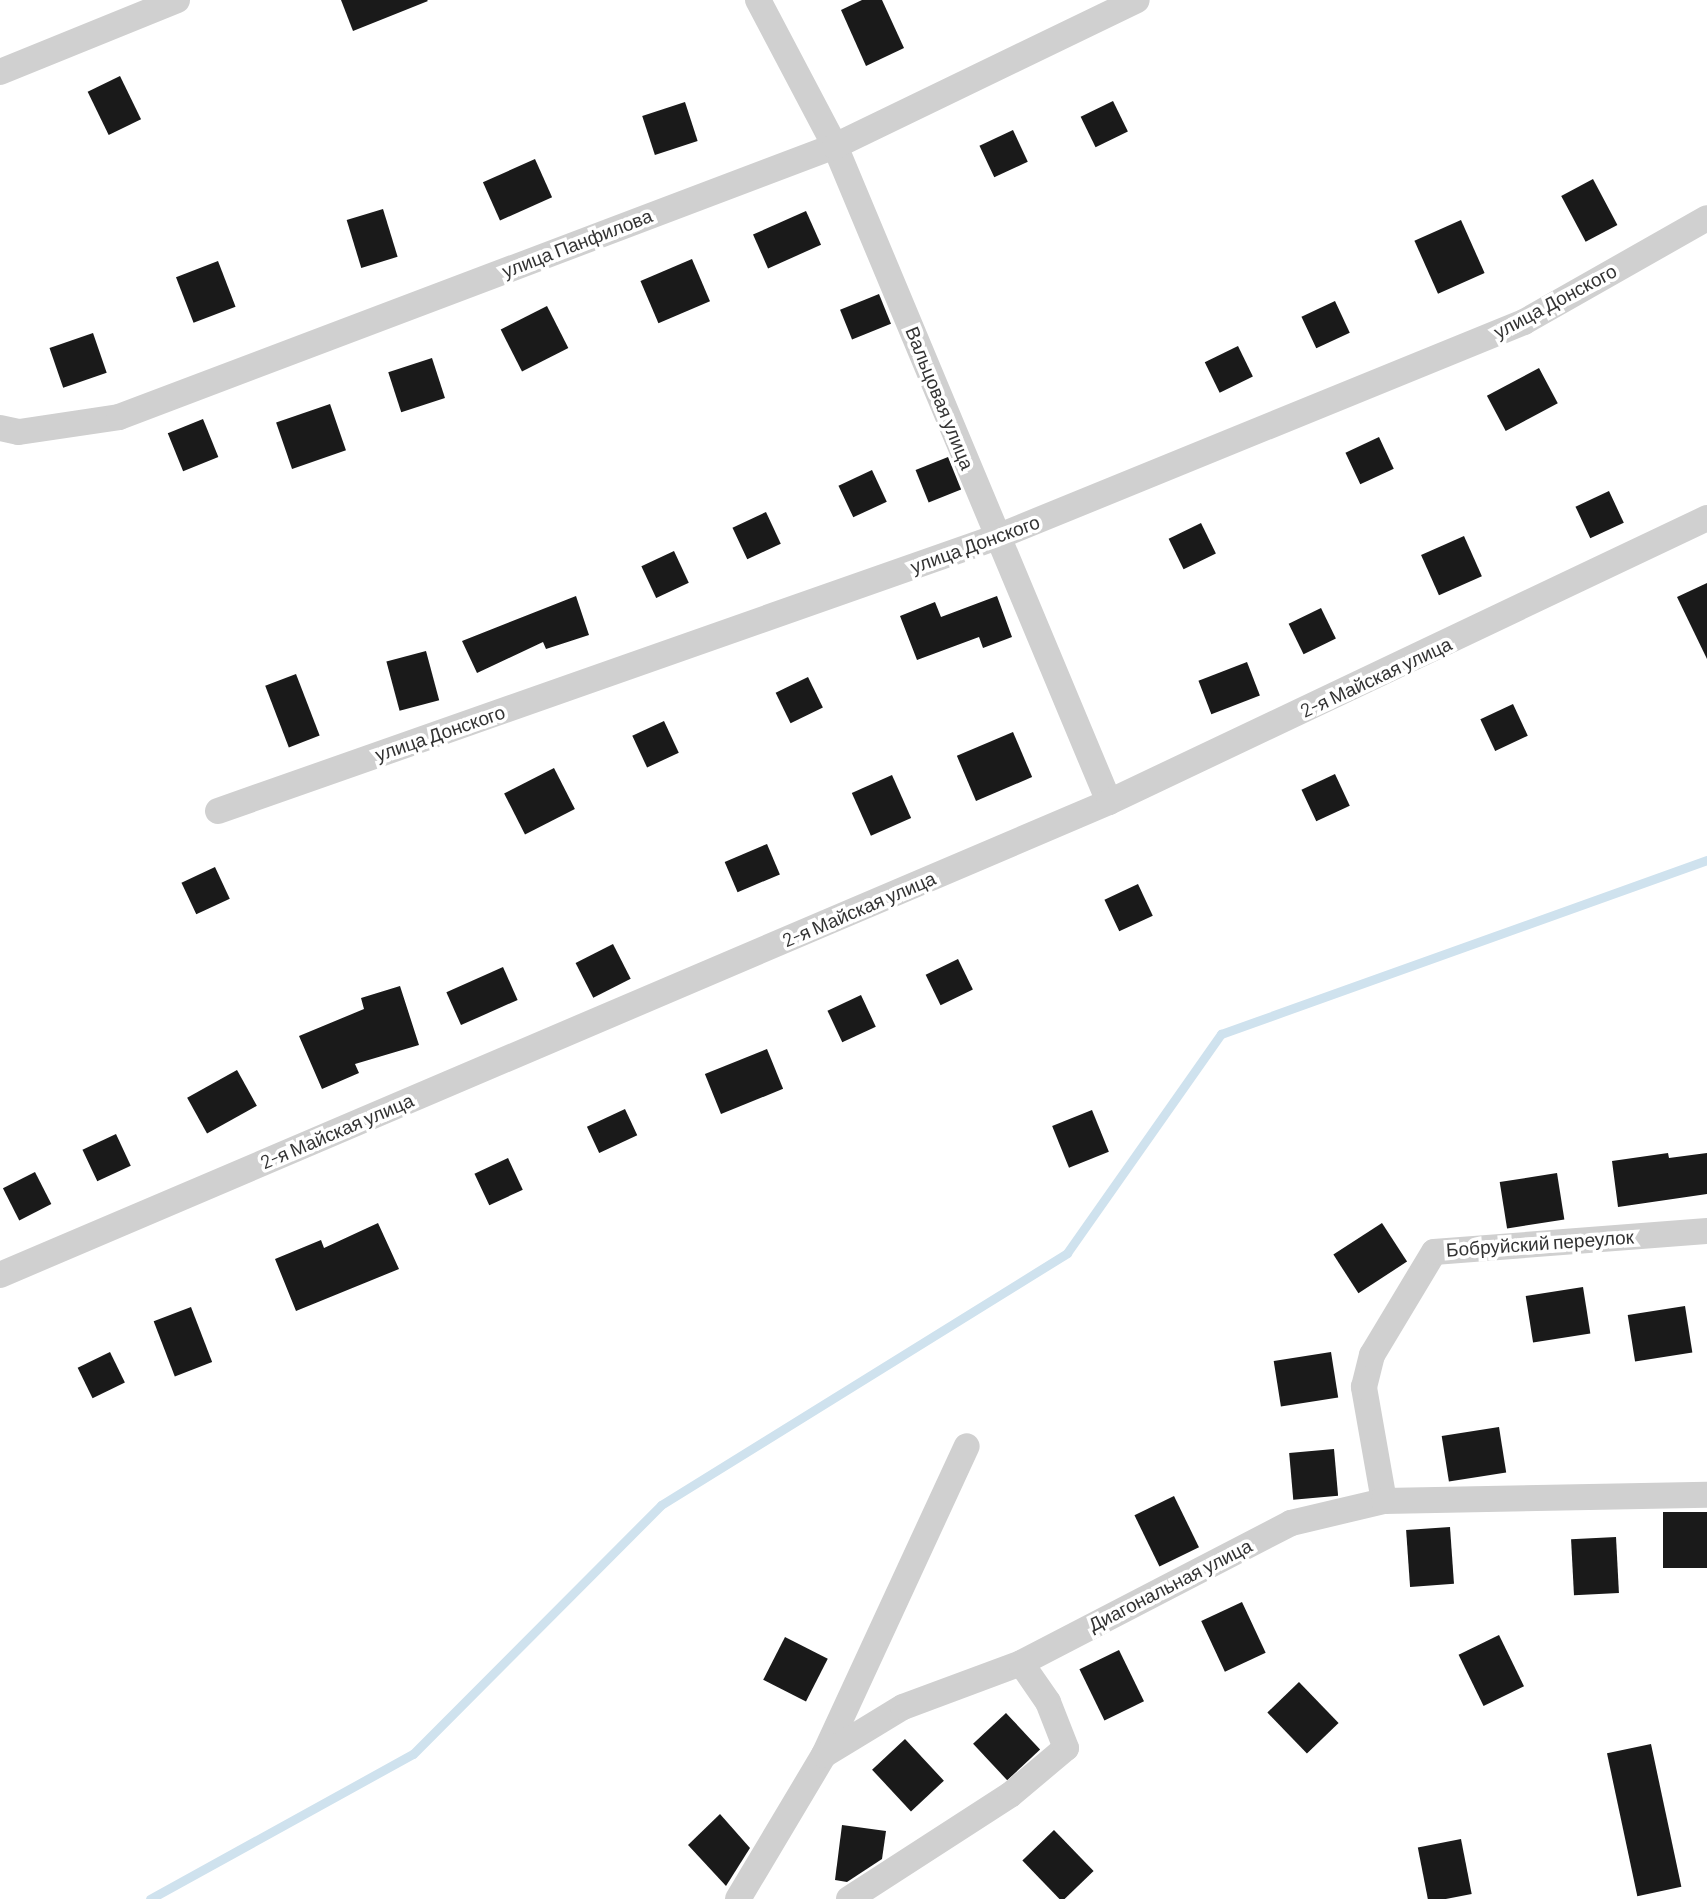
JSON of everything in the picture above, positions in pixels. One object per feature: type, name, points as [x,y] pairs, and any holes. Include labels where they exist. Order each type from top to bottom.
[{"type":"street","points":[[0,72],[177,0]]},
{"type":"street","name":"Вальцовая улица","points":[[758,0],[835,146],[1109,802]]},
{"type":"street","name":"улица Панфилова","points":[[0,428],[19,432],[119,417],[835,146],[1137,0]]},
{"type":"street","name":"улица Донского","points":[[218,811],[997,537],[1524,322],[1707,218]]},
{"type":"street","name":"2-я Майская улица","points":[[0,1275],[1109,802],[1707,518]]},
{"type":"street","name":"Бобруйский переулок","points":[[1384,1501],[1364,1387],[1372,1355],[1434,1252],[1707,1231]]},
{"type":"street","points":[[824,1755],[967,1446]]},
{"type":"street","name":"Диагональная улица","points":[[738,1899],[824,1755],[903,1707],[1021,1663],[1291,1524],[1384,1501],[1707,1494]]},
{"type":"street","points":[[849,1899],[1010,1795],[1066,1748],[1048,1702],[1021,1663]]},
{"type":"building","points":[[341,0],[427,0],[428,1],[353,31]]},
{"type":"building","points":[[862,0],[882,0],[904,48],[866,66],[841,10]]},
{"type":"building","points":[[120,76],[141,119],[109,135],[88,92]]},
{"type":"building","points":[[1113,101],[1128,132],[1096,147],[1081,117]]},
{"type":"building","points":[[685,102],[698,141],[655,155],[642,116]]},
{"type":"building","points":[[1013,130],[1028,162],[994,177],[979,146]]},
{"type":"building","points":[[535,159],[552,197],[500,221],[483,182]]},
{"type":"building","points":[[1593,179],[1617,225],[1586,242],[1561,196]]},
{"type":"building","points":[[383,209],[398,257],[361,268],[347,220]]},
{"type":"building","points":[[806,211],[821,245],[768,268],[753,235]]},
{"type":"building","points":[[1461,220],[1485,273],[1438,294],[1414,241]]},
{"type":"building","points":[[692,259],[710,301],[658,323],[640,281]]},
{"type":"building","points":[[218,261],[236,307],[194,323],[176,277]]},
{"type":"building","points":[[879,294],[891,324],[852,339],[840,310]]},
{"type":"building","points":[[1335,301],[1350,333],[1316,348],[1301,317]]},
{"type":"building","points":[[547,306],[568,348],[522,371],[501,330]]},
{"type":"building","points":[[93,333],[107,373],[63,388],[50,348]]},
{"type":"building","points":[[1238,346],[1253,377],[1220,393],[1205,362]]},
{"type":"building","points":[[432,358],[445,398],[401,412],[388,372]]},
{"type":"building","points":[[1539,368],[1558,403],[1506,431],[1487,396]]},
{"type":"building","points":[[330,404],[346,450],[292,469],[276,423]]},
{"type":"building","points":[[203,419],[218,457],[183,471],[168,433]]},
{"type":"building","points":[[1379,437],[1394,469],[1360,484],[1345,453]]},
{"type":"building","points":[[948,457],[961,489],[929,503],[916,470]]},
{"type":"building","points":[[872,470],[887,502],[853,517],[838,486]]},
{"type":"building","points":[[1609,491],[1624,523],[1590,538],[1575,507]]},
{"type":"building","points":[[766,512],[781,544],[747,559],[732,528]]},
{"type":"building","points":[[1201,523],[1216,554],[1184,569],[1169,539]]},
{"type":"building","points":[[1464,536],[1482,576],[1439,595],[1421,555]]},
{"type":"building","points":[[674,551],[689,583],[656,598],[641,566]]},
{"type":"building","points":[[1707,583],[1707,659],[1677,597]]},
{"type":"building","points":[[576,596],[589,635],[546,649],[543,642],[477,673],[462,641]]},
{"type":"building","points":[[997,596],[1012,637],[983,648],[979,637],[917,660],[900,616],[935,602],[941,617]]},
{"type":"building","points":[[1321,608],[1336,639],[1304,654],[1289,624]]},
{"type":"building","points":[[426,651],[439,700],[400,711],[386,662]]},
{"type":"building","points":[[1247,662],[1260,696],[1211,714],[1198,681]]},
{"type":"building","points":[[296,674],[320,736],[289,747],[265,686]]},
{"type":"building","points":[[808,677],[823,708],[791,723],[776,693]]},
{"type":"building","points":[[1513,704],[1528,736],[1495,751],[1480,719]]},
{"type":"building","points":[[664,721],[679,753],[647,768],[632,736]]},
{"type":"building","points":[[1013,732],[1032,777],[976,801],[957,756]]},
{"type":"building","points":[[554,768],[575,809],[525,834],[504,793]]},
{"type":"building","points":[[1335,774],[1350,806],[1316,821],[1301,790]]},
{"type":"building","points":[[892,775],[911,818],[871,836],[852,793]]},
{"type":"building","points":[[767,844],[780,874],[738,892],[725,862]]},
{"type":"building","points":[[215,867],[230,899],[196,914],[181,883]]},
{"type":"building","points":[[1138,884],[1153,916],[1119,931],[1104,900]]},
{"type":"building","points":[[613,944],[631,979],[593,998],[576,963]]},
{"type":"building","points":[[958,959],[973,990],[941,1005],[926,975]]},
{"type":"building","points":[[503,967],[518,1000],[461,1025],[446,992]]},
{"type":"building","points":[[400,986],[419,1045],[355,1064],[359,1073],[322,1089],[299,1036],[364,1009],[361,998]]},
{"type":"building","points":[[861,995],[876,1027],[842,1042],[827,1011]]},
{"type":"building","points":[[767,1049],[783,1089],[721,1114],[705,1074]]},
{"type":"building","points":[[237,1070],[257,1106],[207,1133],[187,1098]]},
{"type":"building","points":[[625,1109],[637,1135],[599,1153],[587,1127]]},
{"type":"building","points":[[1092,1110],[1109,1152],[1069,1168],[1052,1126]]},
{"type":"building","points":[[116,1134],[131,1166],[97,1181],[82,1150]]},
{"type":"building","points":[[1668,1153],[1669,1158],[1707,1153],[1707,1194],[1618,1207],[1612,1161]]},
{"type":"building","points":[[508,1158],[523,1190],[489,1205],[474,1174]]},
{"type":"building","points":[[35,1172],[51,1204],[19,1220],[3,1188]]},
{"type":"building","points":[[1557,1173],[1564,1219],[1507,1228],[1500,1182]]},
{"type":"building","points":[[378,1223],[399,1269],[296,1311],[275,1259],[321,1240],[324,1248]]},
{"type":"building","points":[[1382,1223],[1407,1262],[1358,1293],[1333,1255]]},
{"type":"building","points":[[1583,1287],[1590,1333],[1533,1342],[1526,1296]]},
{"type":"building","points":[[1685,1306],[1692,1352],[1635,1361],[1628,1315]]},
{"type":"building","points":[[191,1307],[212,1362],[175,1376],[154,1321]]},
{"type":"building","points":[[110,1352],[125,1383],[93,1398],[78,1368]]},
{"type":"building","points":[[1331,1352],[1338,1397],[1281,1407],[1274,1361]]},
{"type":"building","points":[[1499,1427],[1506,1472],[1449,1482],[1442,1436]]},
{"type":"building","points":[[1334,1449],[1338,1496],[1293,1500],[1289,1453]]},
{"type":"building","points":[[1174,1496],[1199,1547],[1159,1567],[1134,1515]]},
{"type":"building","points":[[1663,1512],[1707,1512],[1707,1568],[1663,1568]]},
{"type":"building","points":[[1450,1527],[1454,1584],[1410,1587],[1406,1530]]},
{"type":"building","points":[[1616,1537],[1619,1593],[1574,1595],[1571,1539]]},
{"type":"building","points":[[1242,1602],[1266,1653],[1225,1672],[1201,1621]]},
{"type":"building","points":[[1499,1635],[1524,1686],[1484,1706],[1459,1655]]},
{"type":"building","points":[[785,1637],[828,1659],[806,1702],[763,1680]]},
{"type":"building","points":[[1119,1650],[1144,1701],[1104,1721],[1079,1669]]},
{"type":"building","points":[[1299,1682],[1339,1723],[1307,1754],[1267,1713]]},
{"type":"building","points":[[1006,1713],[1040,1750],[1007,1780],[973,1744]]},
{"type":"building","points":[[905,1739],[944,1781],[911,1811],[872,1770]]},
{"type":"building","points":[[1651,1744],[1681,1887],[1637,1896],[1607,1753]]},
{"type":"building","points":[[720,1814],[750,1848],[726,1886],[688,1845]]},
{"type":"building","points":[[842,1825],[886,1831],[882,1859],[847,1882],[835,1880]]},
{"type":"building","points":[[1054,1830],[1094,1871],[1065,1899],[1059,1899],[1022,1861]]},
{"type":"building","points":[[1461,1839],[1472,1894],[1428,1899],[1418,1847]]},
{"type":"waterway","points":[[150,1899],[413,1754],[661,1505],[1067,1253],[1221,1034],[1707,860]]}]
